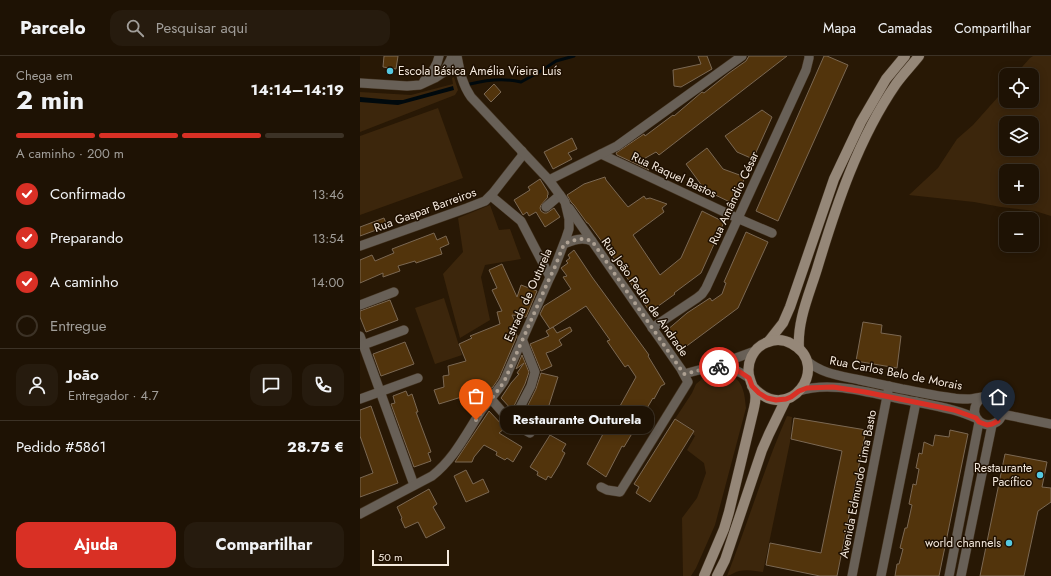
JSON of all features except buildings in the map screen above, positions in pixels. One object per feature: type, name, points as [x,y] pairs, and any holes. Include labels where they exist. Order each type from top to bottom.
[{"type":"street","points":[[420,85],[434,69],[439,56]]},
{"type":"street","points":[[360,83],[407,86],[420,85],[444,72],[452,56]]},
{"type":"street","name":"Estrada de Outurela","points":[[360,514],[432,476],[441,469],[456,450],[483,409],[504,382],[554,269],[569,229],[569,219],[563,199],[549,180],[465,89],[457,56]]},
{"type":"street","points":[[549,180],[617,146],[742,56]]},
{"type":"street","name":"Rua Amândio César","points":[[652,328],[702,294],[710,280],[737,218],[806,70],[809,56]]},
{"type":"street","points":[[768,342],[783,323],[790,307],[834,179],[854,136],[886,79],[905,56]]},
{"type":"street","points":[[799,349],[798,339],[801,318],[844,185],[871,127],[896,84],[920,56]]},
{"type":"street","points":[[434,69],[446,68],[454,70],[461,76]]},
{"type":"street","name":"Rua Gaspar Barreiros","points":[[360,246],[485,201],[491,196],[518,162],[522,156],[522,151]]},
{"type":"street","name":"Rua Raquel Bastos","points":[[601,154],[772,233]]},
{"type":"street","points":[[491,196],[521,221],[550,277]]},
{"type":"street","points":[[546,207],[563,199]]},
{"type":"street","name":"Rua João Pedro de Andrade","points":[[563,199],[684,374],[688,382],[620,492],[607,490],[601,487]]},
{"type":"street","points":[[564,244],[577,239],[592,241]]},
{"type":"street","points":[[360,305],[394,292]]},
{"type":"street","points":[[363,345],[404,330]]},
{"type":"street","points":[[360,336],[414,485]]},
{"type":"street","points":[[512,423],[531,386],[535,372],[522,339]]},
{"type":"street","points":[[704,576],[724,528],[736,486],[754,408],[755,394],[751,382],[748,369],[750,360],[755,351],[761,345],[768,342],[782,340],[799,349],[804,354],[808,369],[804,385],[799,391],[786,399],[776,400],[767,398],[759,393],[751,382],[740,372],[734,369],[719,367],[709,368]]},
{"type":"street","points":[[684,374],[709,368],[755,351]]},
{"type":"street","name":"Rua Carlos Belo de Morais","points":[[807,361],[813,366],[831,374],[889,386],[951,398],[969,399],[992,397],[1002,406],[1002,414]]},
{"type":"street","points":[[360,399],[418,378]]},
{"type":"street","name":"Avenida Edmundo Lima Basto","points":[[852,576],[889,386]]},
{"type":"street","name":"Rua Carlos Belo de Morais","points":[[799,391],[807,388],[833,387],[887,396],[954,410],[978,420]]},
{"type":"street","points":[[983,398],[979,400],[974,408],[974,413],[978,420],[987,425],[998,421],[1002,414],[1051,424]]},
{"type":"street","points":[[491,399],[512,423],[530,433]]},
{"type":"street","points":[[717,576],[727,554],[762,450],[786,399]]},
{"type":"street","points":[[881,576],[916,402]]},
{"type":"street","points":[[949,576],[978,420]]},
{"type":"street","points":[[961,576],[992,424]]},
{"type":"shaded area","points":[[1033,56],[1051,56],[1051,216],[1035,211],[974,202],[909,195],[938,168],[957,139],[973,125],[999,96],[999,108],[1039,108],[1039,68],[1021,68]]},
{"type":"shaded area","points":[[454,77],[458,90],[455,95],[360,132],[360,92],[411,95],[453,84],[452,78]]},
{"type":"shaded area","points":[[453,86],[454,90],[398,105],[360,102],[360,97],[403,100]]},
{"type":"shaded area","points":[[438,108],[463,178],[360,215],[360,136]]},
{"type":"shaded area","points":[[490,205],[499,230],[510,229],[521,259],[485,265],[481,277],[490,320],[460,338],[443,274],[463,252],[458,218]]},
{"type":"shaded area","points":[[444,298],[462,355],[435,364],[415,308]]},
{"type":"shaded area","points":[[723,374],[732,376],[740,383],[742,386],[746,408],[715,525],[691,576],[683,576],[682,518],[697,498],[706,473],[704,463],[687,450],[695,436],[692,433],[694,430],[675,419],[692,393],[696,384],[702,379]]},
{"type":"shaded area","points":[[787,416],[792,417],[790,442],[763,572],[742,570],[727,576],[771,455]]},
{"type":"waterway","points":[[470,84],[496,80],[521,82],[556,61],[574,56]]},
{"type":"way so far","points":[[476,420],[504,382],[564,244],[572,240],[586,239],[592,241],[684,374],[697,370],[719,367]]},
{"type":"place","name":"Escola Básica Amélia Vieira Luís","points":[[390,71]]},
{"type":"place","name":"Restaurante Outurela","points":[[476,420]]},
{"type":"place","name":"Restaurante Pacífico","points":[[1040,475]]},
{"type":"place","name":"world channels","points":[[1009,543]]},
{"type":"route","points":[[719,367],[734,369],[740,372],[749,378],[752,386],[759,393],[767,398],[776,400],[786,399],[807,388],[833,387],[954,410],[976,418],[979,422],[987,425],[998,421]]}]
